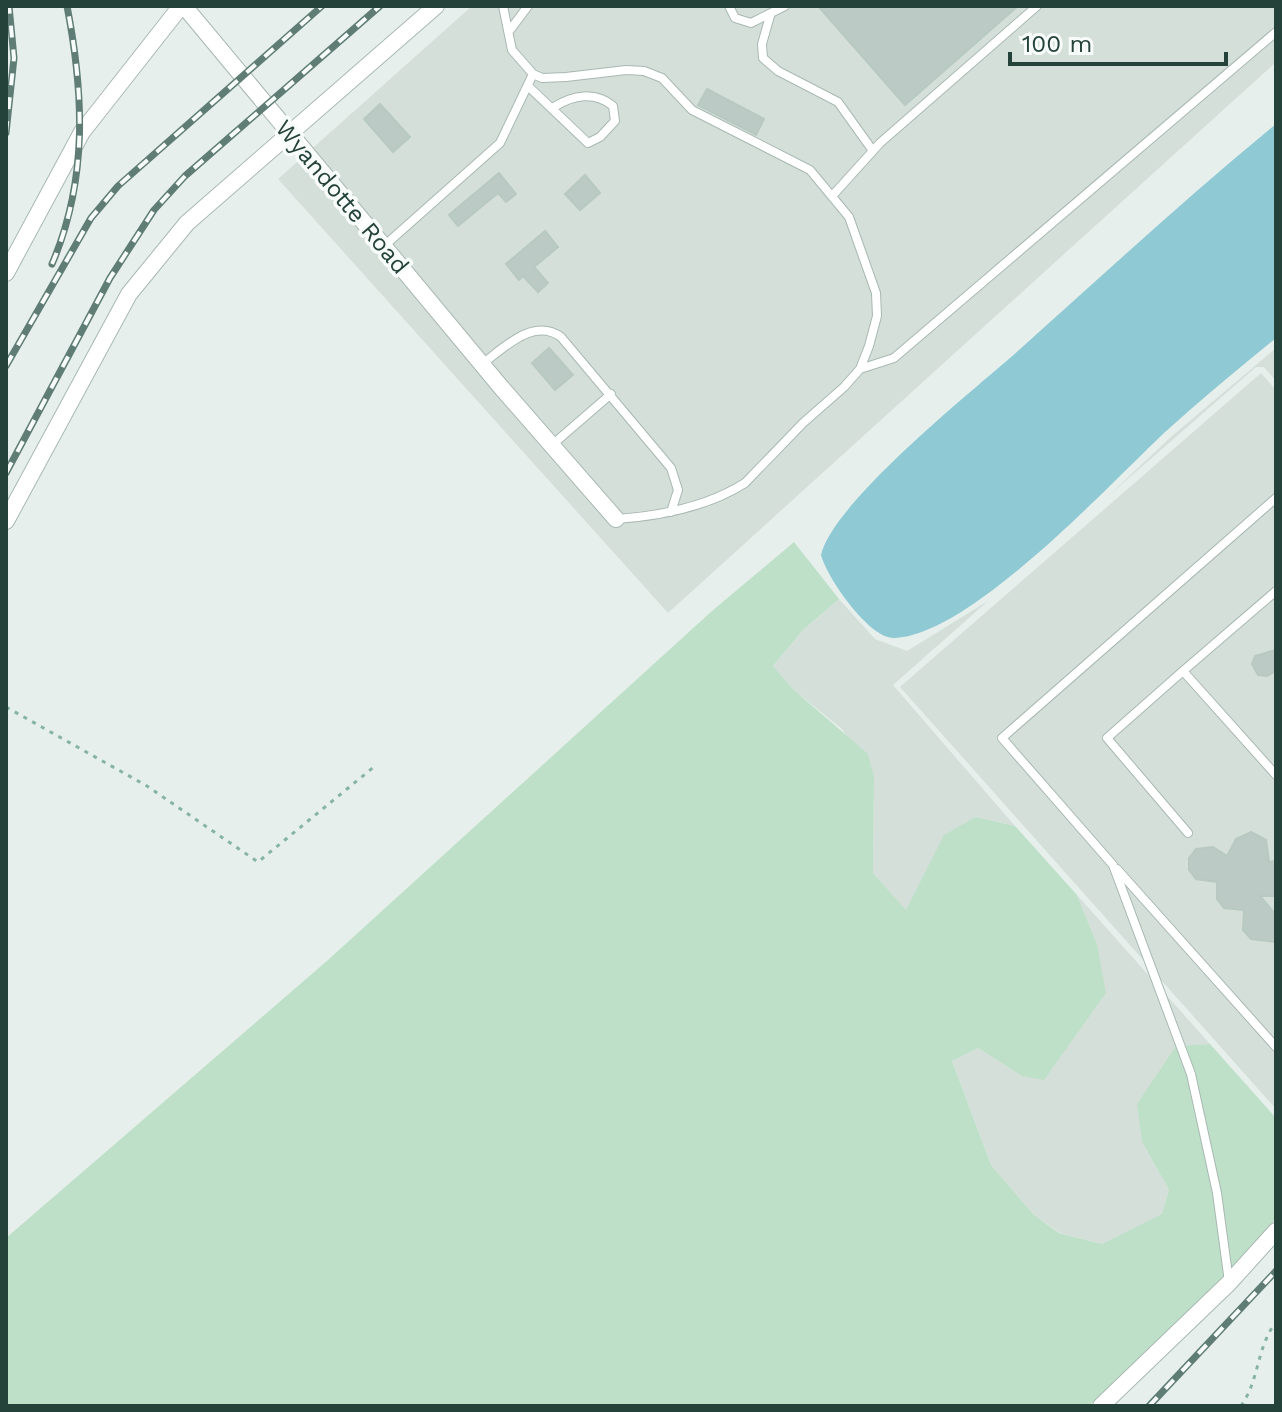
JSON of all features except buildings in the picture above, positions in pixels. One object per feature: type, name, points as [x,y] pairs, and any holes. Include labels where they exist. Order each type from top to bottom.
[{"type":"street","name":"Wyandotte Road","points":[[183,6],[500,386],[616,519]]},
{"type":"street","points":[[6,273],[82,132],[183,6]]},
{"type":"street","points":[[6,521],[129,294],[154,260],[187,223],[436,6]]},
{"type":"street","points":[[1101,1406],[1229,1283],[1276,1231]]},
{"type":"lane","points":[[503,6],[512,50],[533,74],[542,78],[566,77],[626,70],[644,71],[662,78],[692,110],[797,162],[833,195],[849,217],[876,293],[877,316],[860,369]]},
{"type":"lane","points":[[510,30],[528,6]]},
{"type":"lane","points":[[729,6],[735,18],[751,23],[785,6]]},
{"type":"lane","points":[[833,195],[873,151],[1037,6]]},
{"type":"lane","points":[[770,16],[762,44],[763,58],[778,71],[838,102],[873,151]]},
{"type":"lane","points":[[616,519],[659,516],[714,500],[745,483],[860,369],[894,358],[1276,32]]},
{"type":"lane","points":[[384,246],[500,143],[533,74]]},
{"type":"lane","points":[[528,86],[554,107],[588,143],[600,137],[615,121],[613,106],[603,97],[587,95],[554,107]]},
{"type":"lane","points":[[482,364],[533,331],[553,331],[611,394],[671,468],[678,490],[671,512]]},
{"type":"lane","points":[[552,445],[611,394]]},
{"type":"lane","points":[[1276,498],[1002,738],[1276,1047]]},
{"type":"lane","points":[[1188,833],[1107,738],[1276,591]]},
{"type":"lane","points":[[1183,671],[1276,775]]},
{"type":"lane","points":[[1113,865],[1191,1074],[1217,1193],[1229,1283]]},
{"type":"path","points":[[6,707],[147,786],[258,862],[375,766]]},
{"type":"path","points":[[1241,1406],[1251,1389],[1265,1344],[1276,1322]]},
{"type":"shaded area","points":[[472,6],[1276,6],[1276,62],[668,613],[278,179]]},
{"type":"shaded area","points":[[1276,348],[1276,381],[1264,367],[1256,367],[1107,497],[1172,436]]},
{"type":"shaded area","points":[[1261,373],[1276,390],[1276,1109],[900,687]]},
{"type":"shaded area","points":[[839,599],[875,639],[907,651],[988,601],[893,685],[1015,826],[976,817],[906,911],[873,873],[874,777],[842,729],[794,690],[773,666],[803,630]]},
{"type":"shaded area","points":[[1077,895],[1210,1044],[1176,1046],[1142,1142],[1169,1190],[1162,1215],[1102,1244],[1060,1233],[1033,1214],[991,1165],[952,1061],[978,1048],[1022,1076],[1097,944]]},
{"type":"green space","points":[[794,542],[839,599],[803,630],[773,666],[794,690],[868,754],[874,777],[873,873],[906,910],[944,835],[976,817],[1015,826],[1077,895],[1097,944],[1106,993],[1044,1080],[1022,1076],[978,1048],[952,1061],[991,1165],[1033,1214],[1059,1233],[1102,1244],[1162,1214],[1169,1190],[1142,1142],[1137,1104],[1176,1046],[1210,1044],[1276,1118],[1276,1219],[1223,1277],[1089,1406],[6,1406],[6,1238],[328,960],[712,611]]},
{"type":"water","points":[[1276,124],[1276,338],[1178,421],[1037,554],[998,586],[961,612],[926,631],[895,638],[874,629],[840,592],[821,555],[831,533],[851,506],[940,418]]},
{"type":"railway","points":[[6,133],[14,58],[9,6]]},
{"type":"railway","points":[[52,264],[72,201],[79,136],[77,72],[67,6]]},
{"type":"railway","points":[[6,366],[91,218],[118,186],[322,6]]},
{"type":"railway","points":[[6,473],[110,278],[154,210],[185,176],[380,6]]},
{"type":"railway","points":[[1149,1406],[1276,1271]]}]
